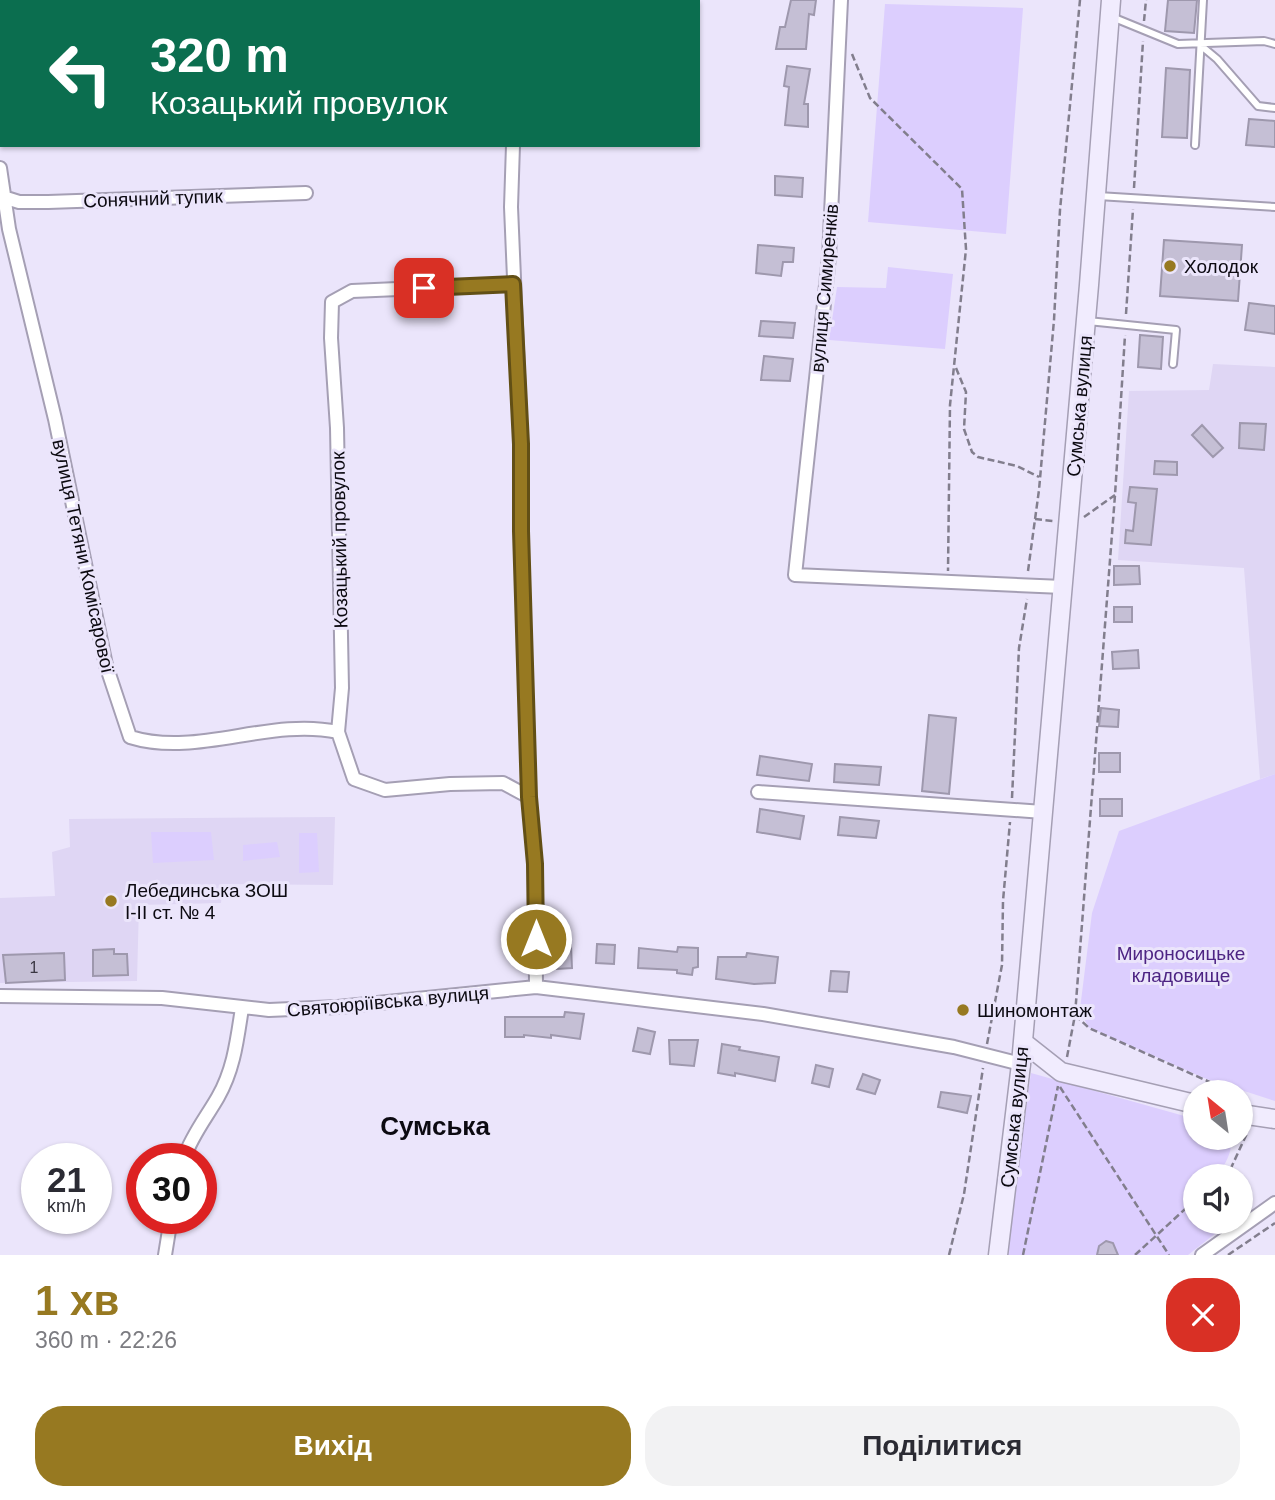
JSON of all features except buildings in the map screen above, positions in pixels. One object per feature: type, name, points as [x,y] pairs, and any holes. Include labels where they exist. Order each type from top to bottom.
[{"type":"main road","name":"Сумська вулиця","points":[[998,1255],[1023,1042],[1086,321],[1110,8]]},
{"type":"main road","points":[[1023,1042],[1061,1072],[1183,1101]]},
{"type":"main road","points":[[1253,1116],[1275,1119]]},
{"type":"street","name":"вулиця Симиренків","points":[[841,0],[829,257],[795,575],[947,581]]},
{"type":"street","points":[[513,147],[513,284],[521,444],[529,797],[535,864],[536,986]]},
{"type":"street","name":"вулиця Тетяни Комісарової","points":[[0,168],[2,197],[55,419],[106,665],[130,737],[147,742],[188,741],[280,728],[318,727],[338,732]]},
{"type":"street","name":"Сонячний тупик","points":[[2,197],[19,202],[48,202],[306,193]]},
{"type":"street","name":"Козацький провулок","points":[[513,284],[352,291],[332,302],[342,688],[338,732],[354,779],[385,790],[450,784],[503,783],[529,797]]},
{"type":"street","points":[[947,581],[1063,586]]},
{"type":"street","points":[[758,792],[1043,812]]},
{"type":"street","name":"Святоюріївська вулиця","points":[[0,996],[162,998],[270,1010],[338,1007],[536,986],[763,1014],[1021,1064]]},
{"type":"street","points":[[189,1143],[219,1095],[235,1058],[242,1008]]},
{"type":"street","points":[[1202,1255],[1275,1203]]},
{"type":"street","points":[[165,1255],[168,1234]]},
{"type":"lane","points":[[1195,145],[1203,0]]},
{"type":"lane","points":[[1110,8],[1144,30],[1178,44],[1264,41],[1275,44]]},
{"type":"lane","points":[[1199,44],[1217,59],[1258,106],[1275,108]]},
{"type":"lane","points":[[1096,196],[1133,196],[1275,208]]},
{"type":"lane","points":[[1086,321],[1176,330],[1173,364]]},
{"type":"path","points":[[1029,585],[1028,570],[1054,320],[1060,210],[1080,0]]},
{"type":"path","points":[[1065,1064],[1075,1015],[1115,495],[1146,0]]},
{"type":"path","points":[[850,46],[870,98],[962,190],[966,248],[950,405],[947,581]]},
{"type":"path","points":[[955,366],[966,392],[964,429],[972,452],[978,457],[1017,466],[1039,477]]},
{"type":"path","points":[[1083,517],[1115,495]]},
{"type":"path","points":[[1034,519],[1059,522]]},
{"type":"path","points":[[1075,1015],[1089,1028],[1205,1080]]},
{"type":"path","points":[[949,1255],[964,1194],[984,1055]]},
{"type":"path","points":[[1023,1255],[1059,1081],[1169,1255]]},
{"type":"path","points":[[1135,1255],[1183,1211]]},
{"type":"path","points":[[1228,1255],[1275,1223]]},
{"type":"shaded area","points":[[1213,364],[1275,367],[1275,774],[1260,779],[1244,568],[1118,560],[1129,391],[1209,390]]},
{"type":"shaded area","name":"Лебединська ЗОШ І-ІІ ст. № 4","points":[[335,817],[333,885],[223,884],[221,903],[139,905],[137,981],[0,983],[0,898],[55,896],[52,852],[70,847],[69,819]]},
{"type":"green space","points":[[885,4],[1023,8],[1006,234],[868,222]]},
{"type":"green space","points":[[888,267],[953,274],[945,349],[829,340],[837,287],[886,288]]},
{"type":"green space","name":"Мироносицьке кладовище","points":[[1275,774],[1275,1101],[1253,1094],[1253,1080],[1210,1080],[1088,1027],[1080,1009],[1092,913],[1119,831]]},
{"type":"green space","points":[[151,832],[211,832],[214,860],[153,863]]},
{"type":"green space","points":[[299,833],[317,833],[319,872],[299,873]]},
{"type":"green space","points":[[277,842],[280,857],[243,861],[243,845]]},
{"type":"green space","points":[[1031,1073],[1183,1116],[1183,1150],[1230,1150],[1225,1164],[1183,1164],[1183,1234],[1215,1234],[1188,1255],[1004,1255]]},
{"type":"place","name":"Холодок","points":[[1170,266]]},
{"type":"place","name":"Лебединська ЗОШ І-ІІ ст. № 4","points":[[111,901]]},
{"type":"place","name":"Шиномонтаж","points":[[963,1010]]},
{"type":"district","name":"Сумська","points":[[435,1126]]},
{"type":"route","points":[[424,288],[513,284],[521,444],[529,797],[535,864],[536,939]]}]
